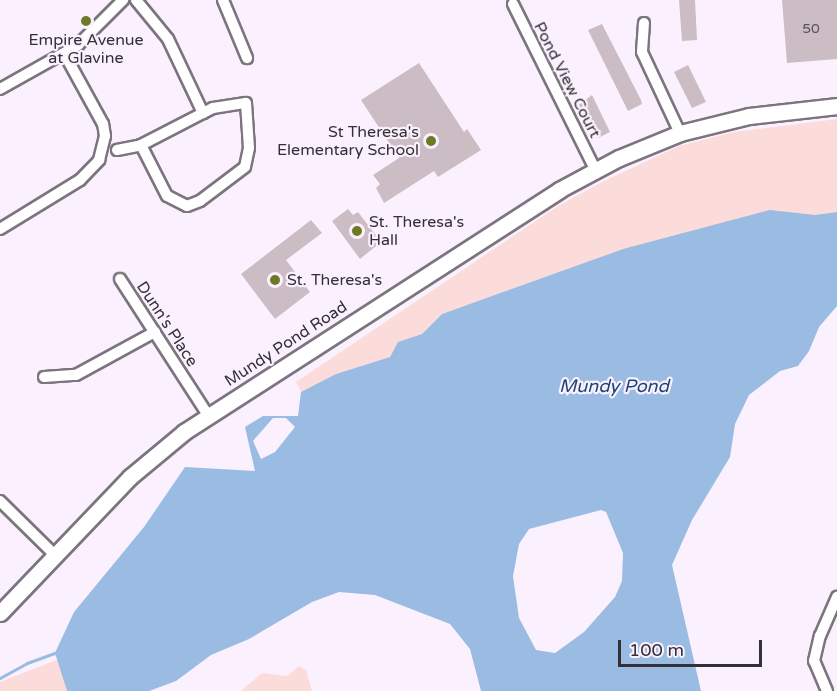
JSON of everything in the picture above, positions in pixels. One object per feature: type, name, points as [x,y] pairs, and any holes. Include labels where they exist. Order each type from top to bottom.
[{"type":"street","points":[[0,89],[65,55],[94,31],[123,0]]},
{"type":"street","points":[[136,0],[168,39],[203,113]]},
{"type":"street","points":[[223,0],[247,58]]},
{"type":"street","name":"Pond View Court","points":[[513,4],[596,169]]},
{"type":"street","points":[[644,23],[642,52],[680,133]]},
{"type":"street","points":[[0,229],[80,180],[99,160],[105,136],[103,124],[65,55]]},
{"type":"street","points":[[117,150],[141,145],[225,104],[246,103],[249,148],[245,167],[200,201],[187,206],[167,196],[141,145]]},
{"type":"street","name":"Mundy Pond Road","points":[[0,613],[130,477],[208,415],[596,169],[680,133],[749,117],[837,106]]},
{"type":"street","name":"Dunn's Place","points":[[120,279],[208,415]]},
{"type":"street","points":[[44,377],[76,375],[155,332]]},
{"type":"street","points":[[0,501],[55,555]]},
{"type":"street","points":[[827,691],[814,661],[820,636],[837,597]]},
{"type":"shaded area","points":[[837,119],[837,212],[623,249],[442,314],[422,334],[398,342],[390,357],[336,374],[301,392],[296,382],[558,206],[602,182],[679,146],[734,132]]},
{"type":"shaded area","points":[[59,659],[67,691],[0,691],[0,682]]},
{"type":"shaded area","points":[[299,666],[306,670],[312,691],[241,691],[262,673],[287,676]]},
{"type":"water","name":"Mundy Pond","points":[[770,210],[815,215],[837,212],[837,306],[819,327],[809,351],[798,366],[780,371],[749,395],[735,424],[730,457],[692,520],[672,565],[701,691],[481,691],[470,649],[450,624],[375,595],[339,592],[312,602],[249,639],[211,655],[176,681],[149,691],[67,691],[55,653],[74,612],[144,527],[185,467],[255,471],[245,427],[263,416],[298,416],[301,392],[336,374],[390,357],[398,342],[422,334],[442,314],[623,249]],"holes":[[[273,418],[286,418],[295,427],[275,452],[261,459],[253,441]],[[601,510],[606,512],[623,553],[622,581],[615,597],[584,632],[555,653],[536,650],[519,618],[513,576],[519,544],[529,529]]]},
{"type":"building","points":[[679,0],[695,0],[697,40],[682,41]]},
{"type":"building","points":[[782,0],[837,0],[837,59],[787,63]]},
{"type":"building","points":[[602,24],[641,100],[642,104],[628,111],[588,30]]},
{"type":"building","name":"St Theresa's Elementary School","points":[[419,63],[464,132],[467,129],[481,150],[438,177],[434,171],[384,203],[376,188],[380,184],[373,175],[399,158],[361,100]]},
{"type":"building","points":[[688,65],[706,102],[692,108],[674,72]]},
{"type":"building","points":[[592,95],[610,132],[598,138],[579,105]]},
{"type":"building","points":[[348,209],[353,215],[358,212],[381,242],[360,259],[332,221]]},
{"type":"building","points":[[311,220],[322,233],[286,260],[310,292],[275,319],[241,274]]},
{"type":"waterway","points":[[0,678],[27,663],[55,653]]},
{"type":"place","name":"Empire Avenue at Glavine","points":[[86,21]]},
{"type":"place","name":"St Theresa's Elementary School","points":[[431,141]]},
{"type":"place","name":"St. Theresa's Hall","points":[[357,231]]},
{"type":"place","name":"St. Theresa's","points":[[275,280]]}]
